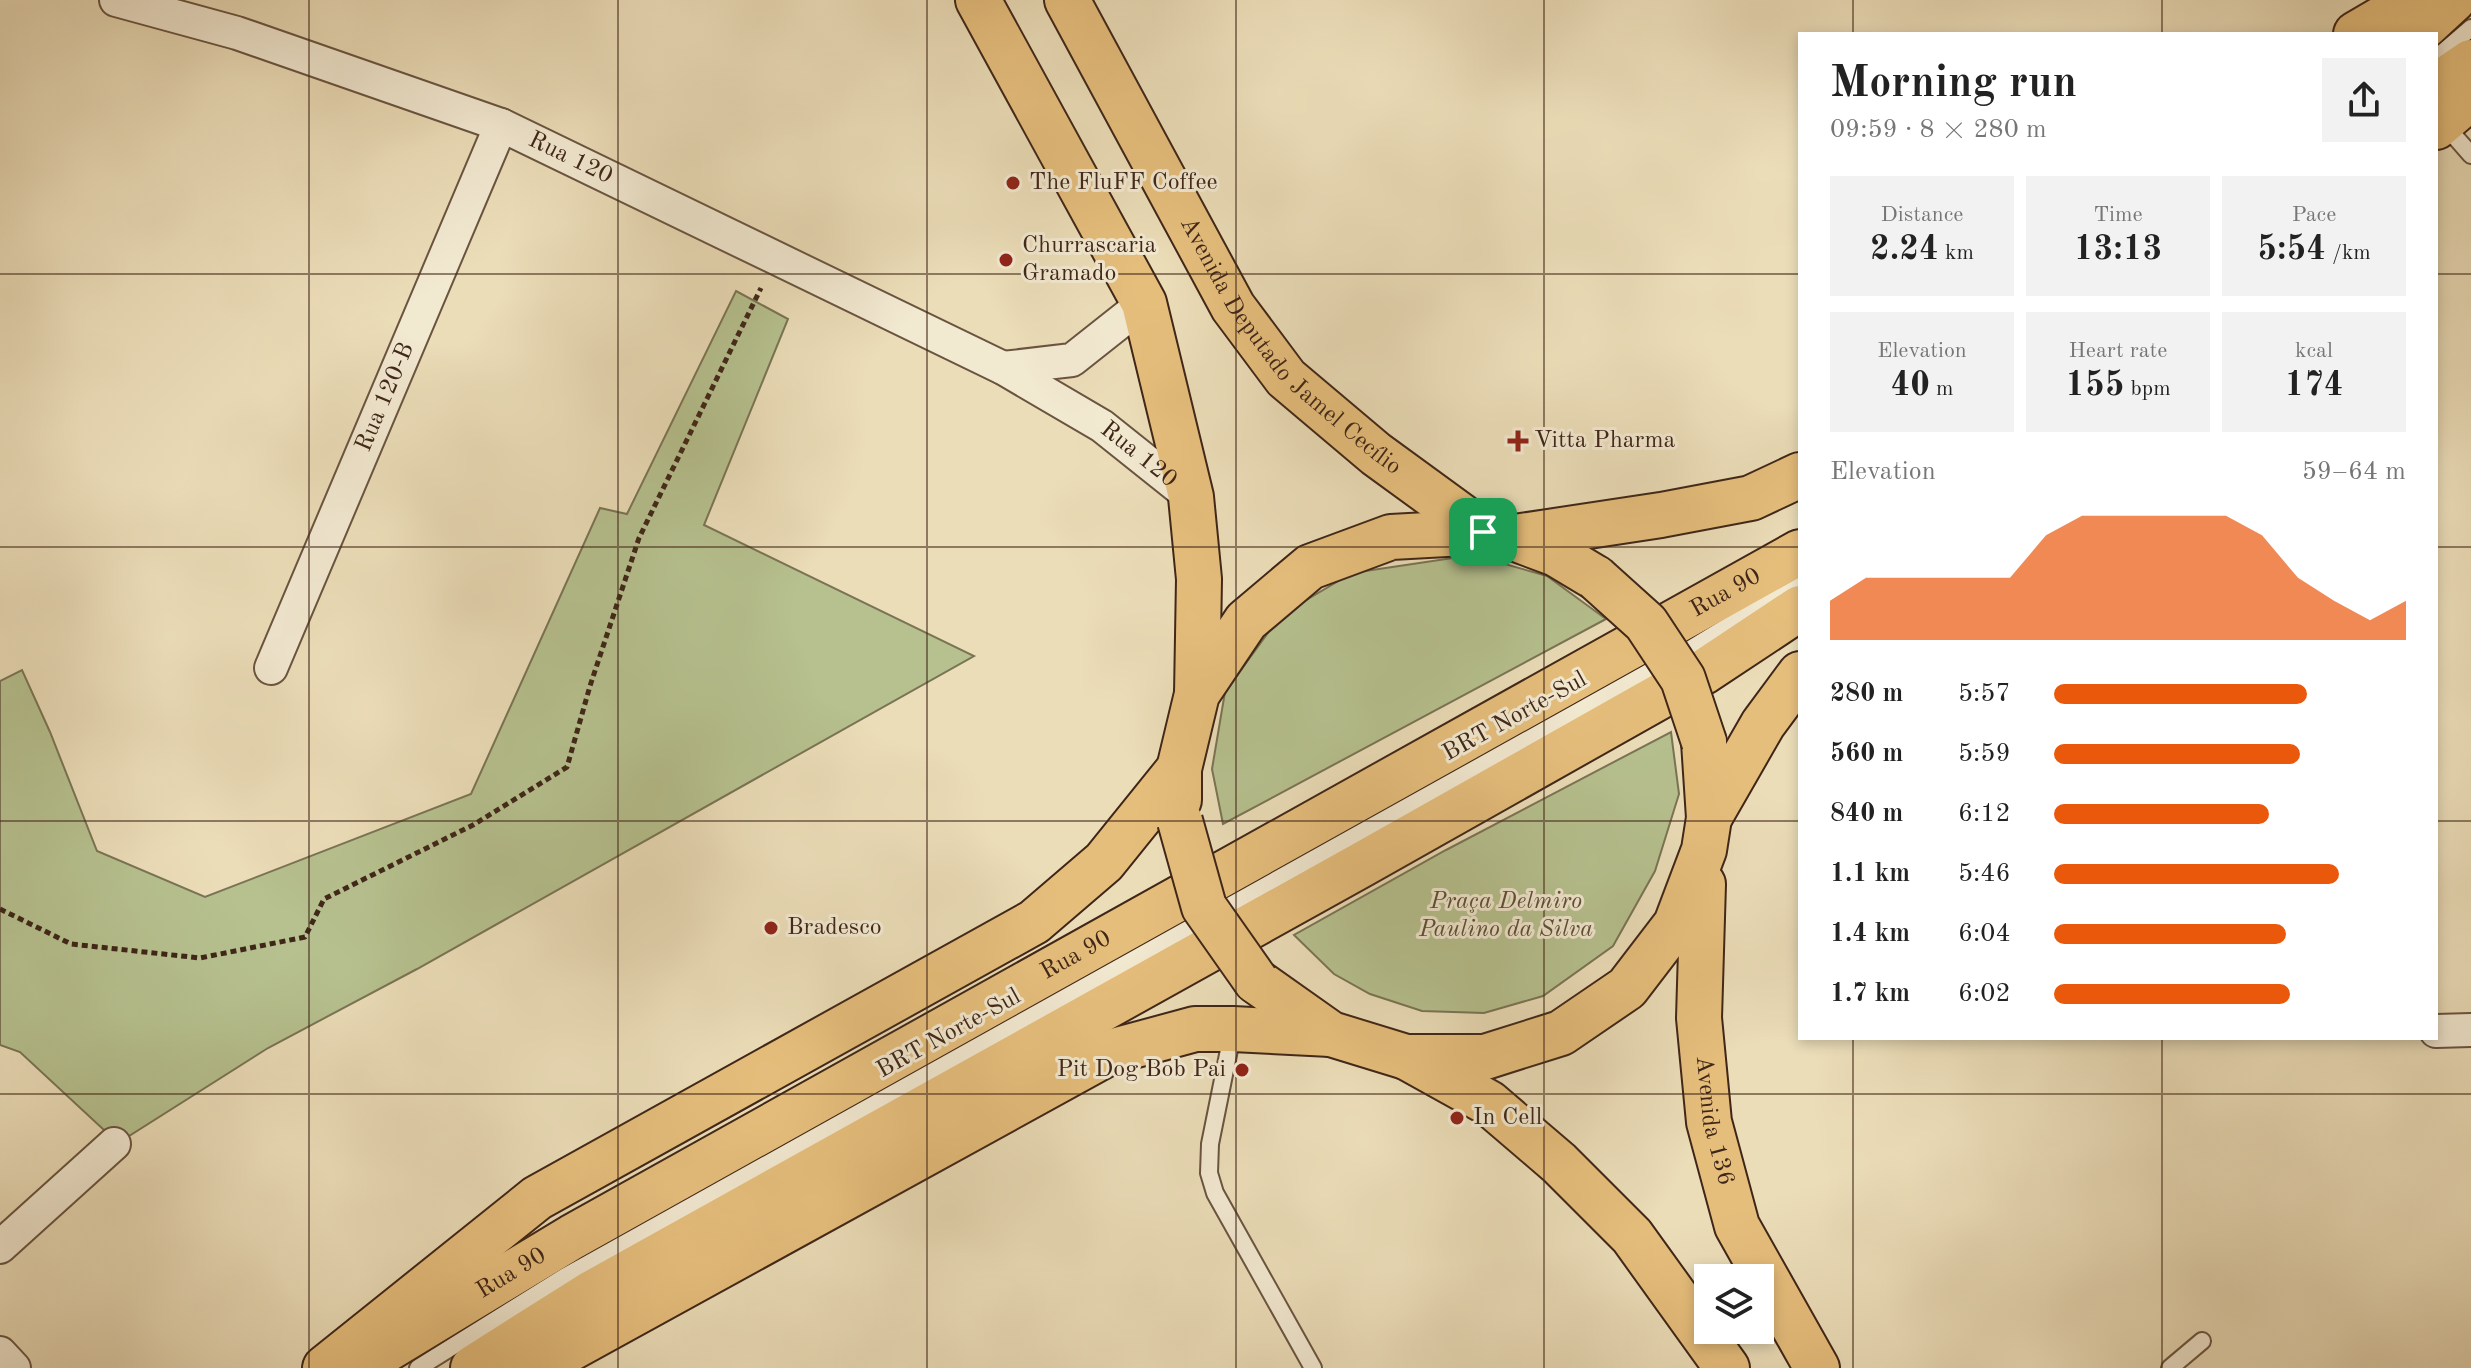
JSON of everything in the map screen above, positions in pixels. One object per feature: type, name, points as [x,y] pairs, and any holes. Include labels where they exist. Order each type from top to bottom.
[{"type":"main road","points":[[978,0],[1144,303],[1191,497],[1199,579],[1197,694],[1179,769],[1180,821],[1204,907],[1256,981],[1331,1034]]},
{"type":"main road","name":"Avenida Deputado Jamel Cecílio","points":[[1067,0],[1233,307],[1286,378],[1376,454],[1497,535]]},
{"type":"main road","points":[[2359,32],[2414,0]]},
{"type":"main road","points":[[2438,33],[2465,32],[2446,108]]},
{"type":"main road","points":[[1197,694],[1246,621],[1310,567],[1391,537],[1497,535],[1661,515],[1751,498],[1798,476]]},
{"type":"main road","points":[[1497,535],[1556,554],[1596,578],[1646,623],[1683,679],[1704,742],[1706,834]]},
{"type":"main road","name":"Rua 90","points":[[356,1368],[586,1229],[1798,553]]},
{"type":"main road","name":"Rua 90","points":[[473,1368],[590,1294],[1705,671],[1798,609]]},
{"type":"main road","points":[[1406,1057],[1485,1057],[1561,1033],[1627,988],[1676,924],[1706,834],[1763,724],[1798,677]]},
{"type":"main road","points":[[325,1368],[537,1198],[1034,922],[1104,862],[1179,769]]},
{"type":"main road","name":"Avenida 136","points":[[1706,834],[1699,1018],[1709,1122],[1737,1226],[1817,1368]]},
{"type":"main road","points":[[535,1368],[1110,1052],[1195,1029],[1331,1034],[1406,1057],[1489,1103],[1559,1163],[1632,1236],[1714,1364]]},
{"type":"street","name":"Rua 120","points":[[116,0],[237,33],[501,125],[1003,368],[1102,426],[1191,497]]},
{"type":"street","name":"Rua 120-B","points":[[271,668],[501,125]]},
{"type":"street","points":[[1003,368],[1072,360],[1144,303]]},
{"type":"street","points":[[2438,1031],[2471,1030]]},
{"type":"street","points":[[0,1247],[114,1144]]},
{"type":"street","points":[[0,1353],[14,1368]]},
{"type":"lane","points":[[2438,56],[2465,32]]},
{"type":"lane","points":[[2446,108],[2471,155]]},
{"type":"lane","name":"BRT Norte-Sul","points":[[418,1368],[564,1277],[1690,649],[1798,583]]},
{"type":"lane","points":[[1233,1029],[1210,1144],[1209,1173],[1215,1193],[1313,1368]]},
{"type":"lane","points":[[2170,1368],[2202,1341]]},
{"type":"path","points":[[0,909],[71,944],[200,958],[305,937],[324,899],[473,825],[567,767],[639,538],[775,258]]},
{"type":"green space","points":[[736,291],[788,319],[704,525],[974,656],[417,969],[268,1048],[118,1143],[20,1052],[0,1045],[0,681],[22,670],[97,851],[205,897],[471,794],[600,508],[627,514]]},
{"type":"green space","points":[[1473,555],[1547,576],[1606,619],[1223,824],[1212,769],[1225,692],[1281,615],[1352,573]]},
{"type":"green space","name":"Praça Delmiro Paulino da Silva","points":[[1671,732],[1679,794],[1655,871],[1613,946],[1543,996],[1484,1013],[1422,1011],[1370,994],[1334,974],[1294,935],[1446,850]]},
{"type":"place","name":"The FluFF Coffee","points":[[1013,183]]},
{"type":"place","name":"Churrascaria Gramado","points":[[1006,260]]},
{"type":"place","name":"Vitta Pharma","points":[[1518,441]]},
{"type":"place","name":"Bradesco","points":[[771,928]]},
{"type":"place","name":"Pit Dog Bob Pai","points":[[1242,1070]]},
{"type":"place","name":"In Cell","points":[[1457,1118]]},
{"type":"route","points":[[1483,532],[1511,537],[1556,554],[1596,578],[1646,623],[1683,679],[1704,742],[1709,818],[1704,850],[1676,924],[1627,988],[1561,1033],[1485,1057],[1406,1057],[1331,1034],[1256,981],[1204,907],[1180,821],[1179,769],[1197,694],[1246,621],[1310,567],[1391,537],[1483,532]]}]
